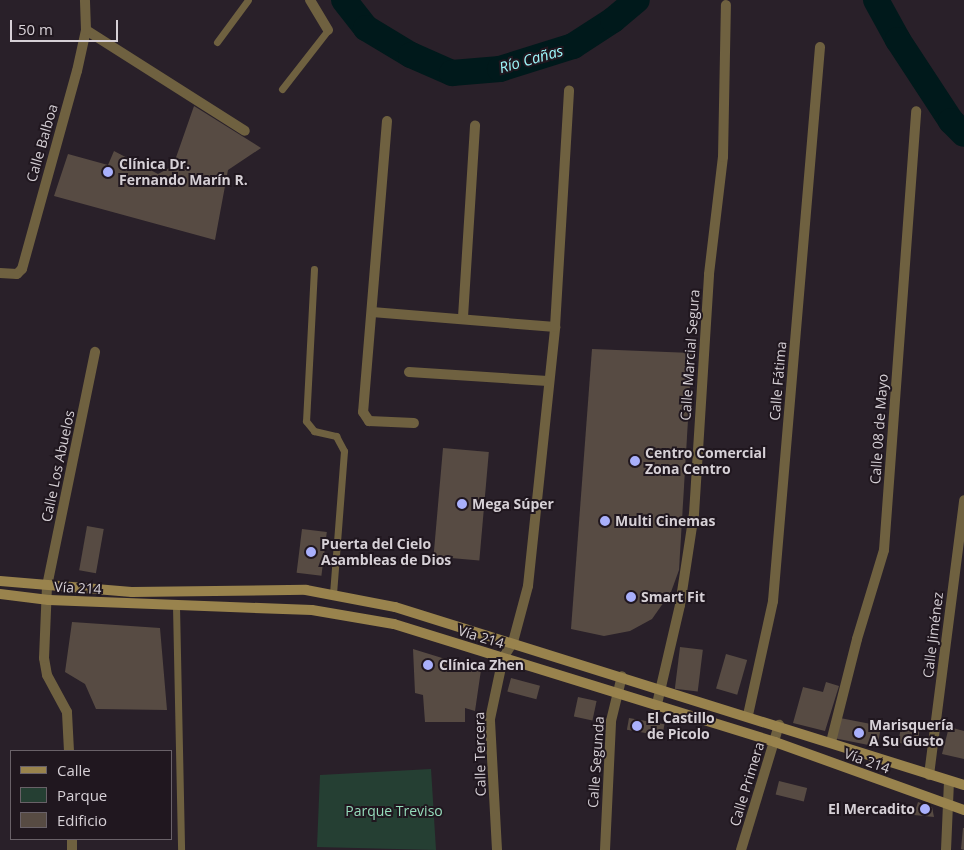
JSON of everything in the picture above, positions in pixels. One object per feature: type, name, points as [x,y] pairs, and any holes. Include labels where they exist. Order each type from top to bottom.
[{"type":"main road","name":"Vía 214","points":[[0,582],[132,592],[306,590],[395,607],[748,715],[964,785]]},
{"type":"main road","name":"Vía 214","points":[[0,594],[49,600],[312,610],[394,624],[775,742],[964,810]]},
{"type":"street","name":"Calle Balboa","points":[[0,274],[17,274],[22,269],[86,30],[85,0]]},
{"type":"street","points":[[310,0],[328,30]]},
{"type":"street","name":"Calle Marcial Segura","points":[[657,704],[680,605],[694,514],[709,274],[723,157],[726,5]]},
{"type":"street","points":[[86,30],[245,131]]},
{"type":"street","name":"Calle Fátima","points":[[748,715],[773,601],[820,47]]},
{"type":"street","points":[[503,658],[514,642],[528,586],[555,327],[569,90]]},
{"type":"street","name":"Calle 08 de Mayo","points":[[831,742],[857,639],[884,550],[916,111]]},
{"type":"street","points":[[387,121],[364,418],[369,421],[414,424]]},
{"type":"street","points":[[463,317],[475,124]]},
{"type":"street","points":[[372,312],[463,317],[555,327]]},
{"type":"street","name":"Calle Los Abuelos","points":[[69,750],[67,712],[47,675],[44,658],[49,600],[47,586],[95,352]]},
{"type":"street","points":[[409,372],[548,381]]},
{"type":"street","name":"Calle Jiménez","points":[[929,774],[964,500]]},
{"type":"street","name":"Calle Tercera","points":[[497,850],[490,719],[503,658]]},
{"type":"street","name":"Calle Segunda","points":[[604,850],[611,721],[622,676]]},
{"type":"street","name":"Calle Primera","points":[[741,850],[779,725]]},
{"type":"street","points":[[946,850],[949,781]]},
{"type":"lane","points":[[217,42],[248,0]]},
{"type":"lane","points":[[282,89],[328,30]]},
{"type":"lane","points":[[314,269],[306,421],[314,431],[336,436],[344,451],[333,596]]},
{"type":"lane","points":[[176,606],[181,850]]},
{"type":"green space","name":"Parque Treviso","points":[[431,769],[436,850],[317,847],[320,775]]},
{"type":"building","name":"Clínica Dr. Fernando Marín R.","points":[[194,106],[261,148],[228,170],[215,240],[54,196],[68,154],[108,165],[114,151],[158,174],[173,166]]},
{"type":"building","name":"Centro Comercial Zona Centro","points":[[592,349],[692,353],[679,570],[671,592],[652,619],[630,631],[604,636],[571,629]]},
{"type":"building","name":"Mega Súper","points":[[443,448],[489,452],[479,561],[434,557]]},
{"type":"building","points":[[87,526],[104,529],[96,573],[79,570]]},
{"type":"building","name":"Puerta del Cielo Asambleas de Dios","points":[[302,529],[327,532],[321,576],[297,573]]},
{"type":"building","points":[[72,622],[160,628],[167,710],[96,709],[85,684],[65,672]]},
{"type":"building","points":[[680,647],[703,650],[698,691],[675,689]]},
{"type":"building","points":[[413,649],[481,670],[475,711],[465,708],[465,722],[425,722],[423,695],[415,693]]},
{"type":"building","points":[[726,654],[747,660],[737,695],[716,689]]},
{"type":"building","points":[[511,678],[540,686],[536,699],[507,692]]},
{"type":"building","points":[[826,682],[839,686],[825,731],[793,723],[803,687],[823,692]]},
{"type":"building","points":[[578,697],[597,701],[592,721],[574,717]]},
{"type":"building","points":[[629,718],[664,724],[662,736],[627,730]]},
{"type":"building","points":[[840,718],[881,726],[877,747],[836,739]]},
{"type":"building","points":[[902,720],[921,723],[917,746],[898,743]]},
{"type":"building","points":[[949,727],[964,731],[964,759],[942,754]]},
{"type":"building","points":[[779,781],[807,788],[804,802],[776,795]]},
{"type":"building","name":"El Mercadito","points":[[918,802],[932,807],[934,817],[914,815]]},
{"type":"building","points":[[964,828],[964,850],[961,849]]},
{"type":"waterway","name":"Río Cañas","points":[[344,0],[366,28],[411,55],[452,73],[500,69],[573,46],[613,20],[637,0]]},
{"type":"waterway","name":"Río Cañas","points":[[876,0],[898,40],[951,121],[964,134]]},
{"type":"place","name":"Clínica Dr. Fernando Marín R.","points":[[108,172]]},
{"type":"place","name":"Centro Comercial Zona Centro","points":[[635,461]]},
{"type":"place","name":"Mega Súper","points":[[462,504]]},
{"type":"place","name":"Multi Cinemas","points":[[605,521]]},
{"type":"place","name":"Puerta del Cielo Asambleas de Dios","points":[[311,552]]},
{"type":"place","name":"Smart Fit","points":[[631,597]]},
{"type":"place","name":"Clínica Zhen","points":[[428,665]]},
{"type":"place","name":"El Castillo de Picolo","points":[[637,726]]},
{"type":"place","name":"Marisquería A Su Gusto","points":[[859,733]]},
{"type":"place","name":"El Mercadito","points":[[925,809]]}]
